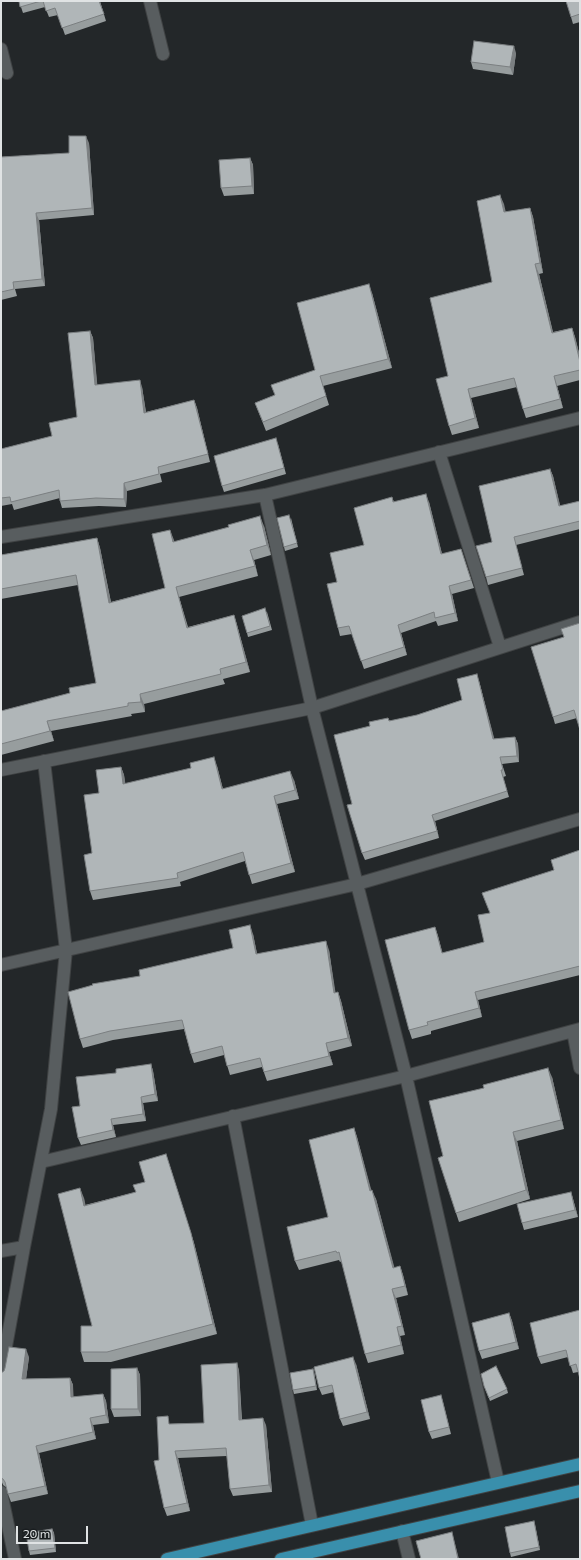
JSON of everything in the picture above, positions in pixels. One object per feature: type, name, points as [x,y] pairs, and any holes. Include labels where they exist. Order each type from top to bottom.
[{"type":"main road","points":[[167,1559],[580,1464]]},
{"type":"main road","points":[[281,1559],[306,1556],[402,1531],[580,1491]]},
{"type":"street","points":[[150,1],[163,54]]},
{"type":"street","points":[[1,49],[7,73]]},
{"type":"street","points":[[1,537],[265,495],[580,418]]},
{"type":"street","points":[[439,452],[500,648]]},
{"type":"street","points":[[265,495],[312,708],[406,1076],[498,1482]]},
{"type":"street","points":[[1,770],[312,708],[580,622]]},
{"type":"street","points":[[1,1374],[51,1109],[66,950],[44,761]]},
{"type":"street","points":[[1,965],[357,884],[580,818]]},
{"type":"street","points":[[41,1162],[406,1076],[577,1030],[580,1068]]},
{"type":"street","points":[[233,1116],[312,1525]]},
{"type":"street","points":[[1,1251],[24,1247]]},
{"type":"street","points":[[1,1492],[15,1559]]},
{"type":"street","points":[[402,1531],[408,1559]]},
{"type":"building","points":[[19,1],[41,1],[20,7]]},
{"type":"building","points":[[43,1],[99,1],[104,14],[62,28],[55,8],[46,11]]},
{"type":"building","points":[[566,1],[580,1],[580,14],[571,17]]},
{"type":"building","points":[[474,41],[514,46],[510,67],[471,62]]},
{"type":"building","points":[[69,136],[86,136],[92,208],[36,213],[42,279],[13,282],[14,289],[1,292],[1,157],[69,153]]},
{"type":"building","points":[[250,158],[252,186],[221,188],[219,160]]},
{"type":"building","points":[[500,195],[504,212],[530,208],[540,263],[535,264],[552,333],[572,328],[580,362],[580,370],[554,376],[560,399],[523,409],[514,378],[468,389],[475,418],[449,426],[436,379],[448,376],[430,298],[492,282],[477,201]]},
{"type":"building","points":[[369,284],[388,359],[320,376],[326,396],[263,422],[255,403],[275,395],[271,385],[315,370],[297,303]]},
{"type":"building","points":[[90,331],[95,385],[140,380],[144,413],[194,400],[208,454],[158,467],[159,474],[124,483],[124,499],[96,498],[60,501],[59,490],[11,502],[10,497],[1,498],[1,449],[52,436],[49,423],[77,417],[68,333]]},
{"type":"building","points":[[276,438],[284,468],[222,486],[214,456]]},
{"type":"building","points":[[550,469],[559,506],[580,501],[580,521],[514,537],[522,568],[486,577],[476,546],[492,542],[479,486]]},
{"type":"building","points":[[426,494],[441,554],[461,549],[471,580],[449,586],[455,613],[435,618],[434,612],[398,625],[404,647],[361,661],[349,626],[338,628],[327,584],[337,582],[330,553],[364,545],[354,508],[392,497],[393,502]]},
{"type":"building","points":[[289,515],[297,543],[284,547],[277,518]]},
{"type":"building","points":[[260,516],[267,545],[250,550],[255,566],[176,587],[187,628],[234,615],[246,662],[220,669],[221,674],[140,694],[141,702],[128,703],[128,706],[47,721],[50,731],[1,744],[1,711],[70,693],[69,688],[96,683],[76,575],[1,589],[1,555],[97,538],[109,603],[165,588],[152,534],[170,530],[173,542],[229,527],[228,525]]},
{"type":"building","points":[[265,608],[270,626],[247,633],[242,616]]},
{"type":"building","points":[[580,623],[580,730],[574,710],[553,717],[531,647],[564,637],[561,629]]},
{"type":"building","points":[[477,674],[493,739],[515,737],[517,756],[500,757],[503,770],[501,770],[507,791],[432,815],[437,831],[362,853],[347,805],[352,804],[334,735],[370,726],[369,722],[388,718],[389,721],[417,715],[462,700],[457,679]]},
{"type":"building","points":[[214,757],[222,789],[290,771],[295,790],[274,796],[291,863],[249,875],[243,852],[177,873],[178,878],[90,891],[84,855],[92,853],[84,795],[99,793],[96,770],[121,767],[123,784],[191,768],[190,763]]},
{"type":"building","points":[[580,850],[580,966],[475,992],[479,1008],[427,1022],[428,1025],[409,1030],[385,940],[435,927],[442,953],[484,942],[478,915],[490,913],[482,893],[554,870],[551,860]]},
{"type":"building","points":[[250,925],[256,954],[326,941],[334,993],[338,992],[348,1038],[326,1043],[329,1056],[264,1072],[260,1058],[227,1066],[222,1046],[191,1054],[182,1020],[110,1031],[80,1039],[68,992],[93,985],[92,984],[140,976],[139,970],[233,948],[229,930]]},
{"type":"building","points":[[151,1064],[155,1094],[141,1097],[143,1114],[111,1119],[113,1130],[78,1138],[72,1107],[80,1106],[76,1077],[116,1073],[116,1069]]},
{"type":"building","points":[[548,1068],[561,1120],[513,1132],[526,1190],[456,1213],[438,1158],[443,1156],[429,1101],[484,1088],[483,1085]]},
{"type":"building","points":[[354,1128],[370,1191],[372,1190],[393,1268],[400,1266],[405,1286],[392,1289],[402,1326],[397,1327],[401,1345],[365,1354],[339,1252],[337,1253],[336,1251],[295,1261],[287,1227],[328,1217],[309,1140]]},
{"type":"building","points":[[166,1154],[191,1233],[213,1324],[107,1352],[81,1352],[81,1326],[92,1326],[58,1194],[80,1188],[84,1206],[136,1192],[133,1185],[145,1182],[139,1162]]},
{"type":"building","points":[[571,1192],[575,1210],[522,1223],[517,1204]]},
{"type":"building","points":[[580,1310],[580,1379],[576,1364],[570,1366],[566,1350],[538,1357],[530,1323]]},
{"type":"building","points":[[509,1313],[516,1342],[479,1351],[472,1323]]},
{"type":"building","points":[[9,1347],[26,1349],[22,1379],[70,1378],[71,1397],[103,1394],[106,1415],[90,1418],[93,1432],[36,1446],[45,1486],[8,1494],[5,1482],[1,1478],[1,1373],[5,1368]]},
{"type":"building","points":[[353,1357],[367,1412],[340,1419],[332,1385],[319,1388],[314,1367]]},
{"type":"building","points":[[237,1363],[239,1420],[263,1418],[269,1485],[230,1489],[226,1448],[175,1451],[187,1503],[164,1508],[154,1461],[159,1460],[157,1417],[168,1416],[169,1424],[204,1423],[201,1365]]},
{"type":"building","points":[[496,1366],[507,1389],[489,1398],[481,1374]]},
{"type":"building","points":[[137,1368],[138,1409],[111,1409],[111,1369]]},
{"type":"building","points":[[313,1369],[316,1386],[293,1390],[290,1373]]},
{"type":"building","points":[[441,1395],[449,1427],[429,1432],[421,1400]]},
{"type":"building","points":[[534,1521],[539,1547],[510,1553],[505,1527]]},
{"type":"building","points":[[52,1529],[55,1548],[29,1551],[26,1533]]},
{"type":"building","points":[[452,1532],[458,1559],[421,1559],[416,1541]]}]
